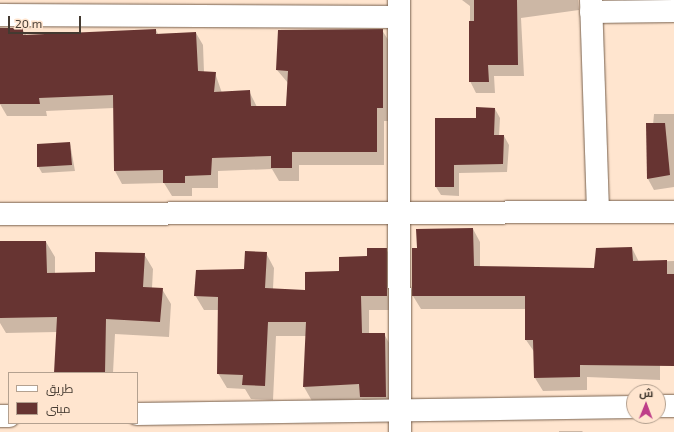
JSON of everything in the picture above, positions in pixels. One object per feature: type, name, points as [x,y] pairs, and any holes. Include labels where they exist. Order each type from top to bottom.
[{"type":"street","points":[[598,212],[591,6],[674,11]]},
{"type":"street","points":[[0,15],[211,7],[399,8],[400,422]]},
{"type":"street","points":[[0,214],[674,212]]},
{"type":"street","points":[[138,414],[400,422],[626,408]]},
{"type":"building","points":[[474,0],[517,0],[518,65],[488,65],[489,82],[469,82],[469,21],[474,21]]},
{"type":"building","points":[[0,28],[23,28],[23,35],[156,29],[156,34],[196,32],[198,71],[216,72],[214,92],[250,90],[251,106],[286,106],[288,71],[276,70],[278,30],[383,29],[383,108],[377,108],[377,152],[292,152],[292,168],[271,168],[271,156],[212,158],[211,175],[185,176],[185,183],[163,183],[163,170],[114,171],[113,95],[39,98],[40,104],[0,104]]},
{"type":"building","points":[[476,107],[495,108],[494,135],[504,135],[503,164],[454,165],[454,187],[435,187],[435,118],[476,118]]},
{"type":"building","points":[[646,123],[665,123],[670,175],[647,179]]},
{"type":"building","points":[[70,142],[72,165],[37,167],[37,144]]},
{"type":"building","points":[[473,228],[474,266],[594,268],[596,248],[632,247],[633,261],[667,260],[667,274],[674,274],[674,366],[580,365],[580,377],[534,378],[533,340],[525,340],[525,296],[412,296],[412,248],[417,248],[416,229]]},
{"type":"building","points":[[0,241],[46,241],[47,273],[95,272],[95,252],[145,253],[143,287],[163,288],[160,322],[106,319],[105,372],[54,372],[57,317],[0,318]]},
{"type":"building","points":[[367,248],[387,248],[387,296],[361,296],[362,333],[385,333],[386,397],[360,397],[359,384],[303,387],[306,322],[268,322],[265,386],[242,385],[243,375],[217,374],[218,297],[194,296],[196,270],[244,269],[245,251],[267,252],[265,288],[305,290],[305,272],[339,271],[339,257],[367,256]]}]
